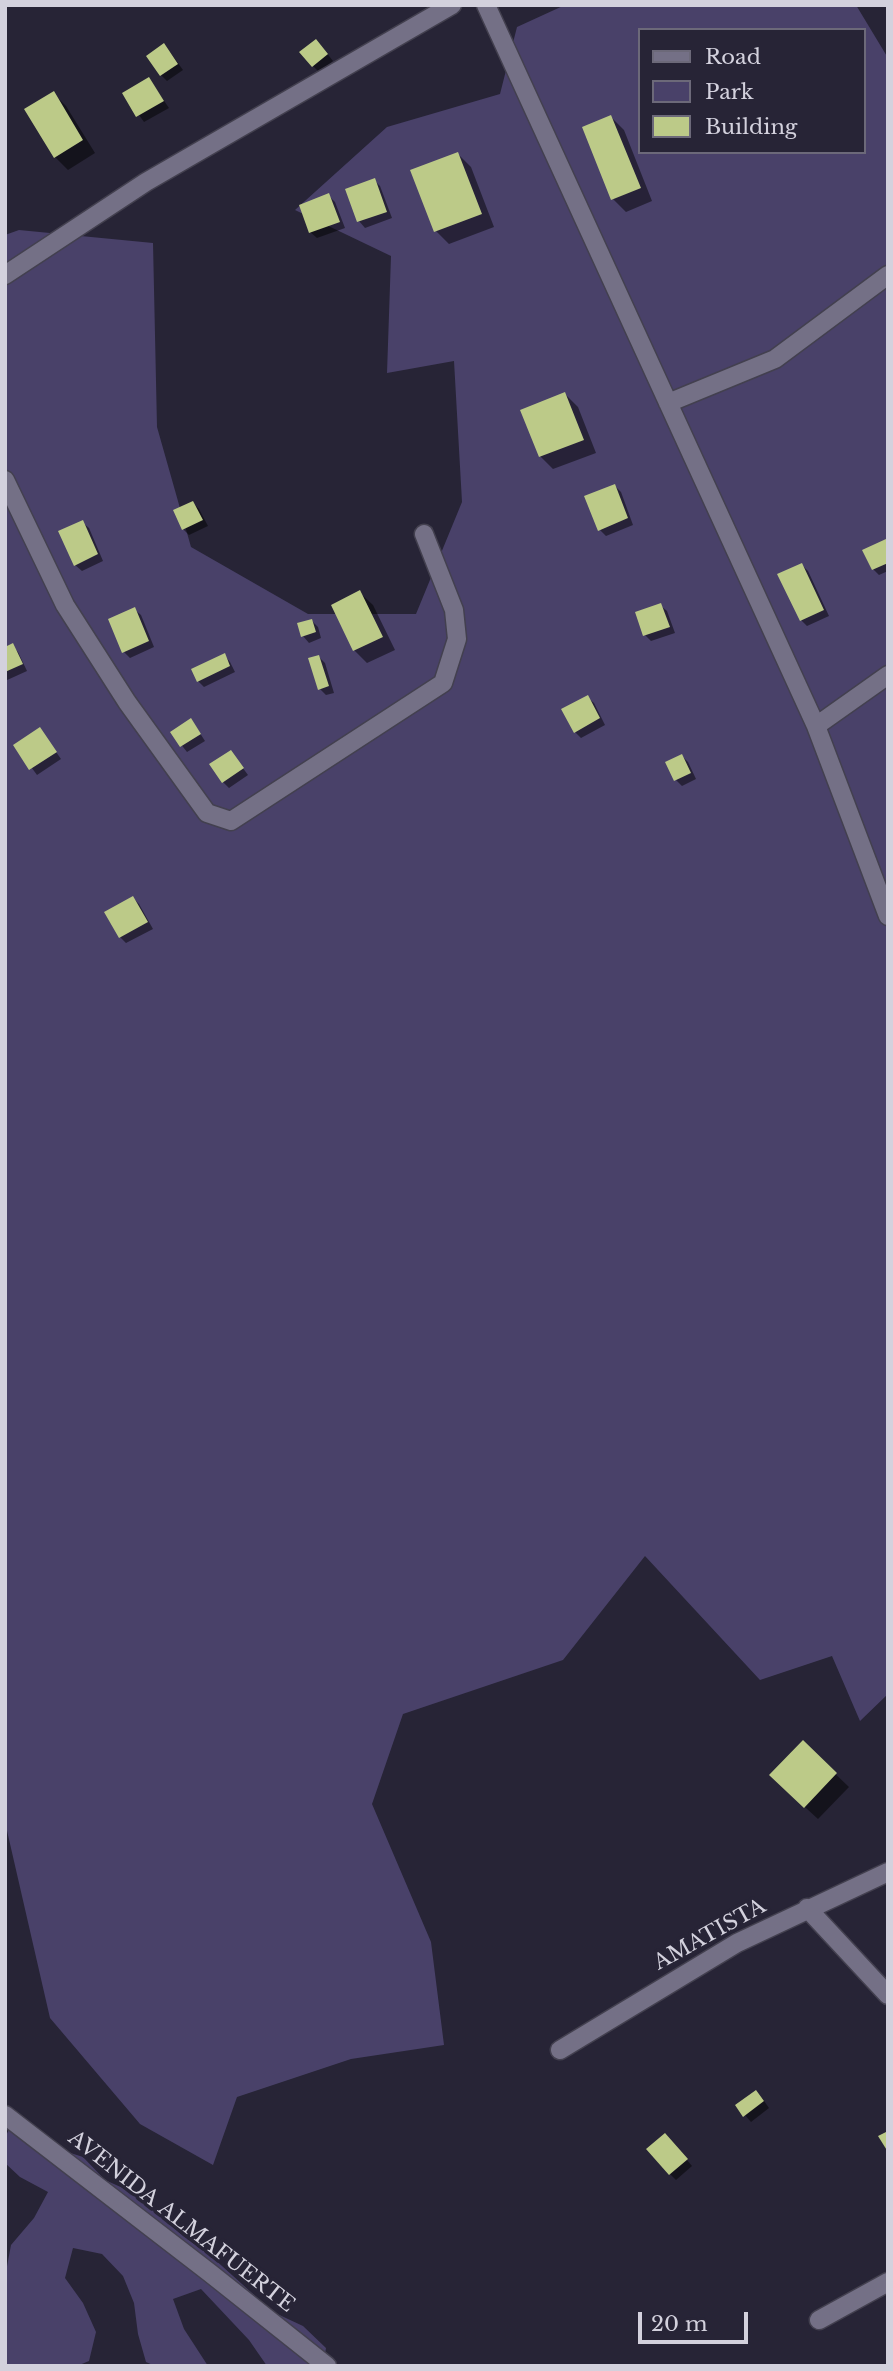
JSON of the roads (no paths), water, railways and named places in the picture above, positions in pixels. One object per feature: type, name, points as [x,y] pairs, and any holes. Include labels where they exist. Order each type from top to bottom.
[{"type":"street","points":[[5,275],[146,182],[452,5]]},
{"type":"street","points":[[486,5],[816,726],[888,916]]},
{"type":"street","points":[[668,403],[775,359],[888,275]]},
{"type":"street","points":[[5,480],[65,605],[127,702],[207,813],[231,821],[443,683],[457,639],[454,610],[424,534]]},
{"type":"street","points":[[816,726],[888,676]]},
{"type":"street","name":"AMATISTA","points":[[560,2050],[737,1943],[888,1872]]},
{"type":"street","points":[[807,1908],[888,1995]]},
{"type":"street","name":"AVENIDA ALMAFUERTE","points":[[5,2115],[327,2366]]},
{"type":"street","points":[[819,2320],[888,2282]]}]
